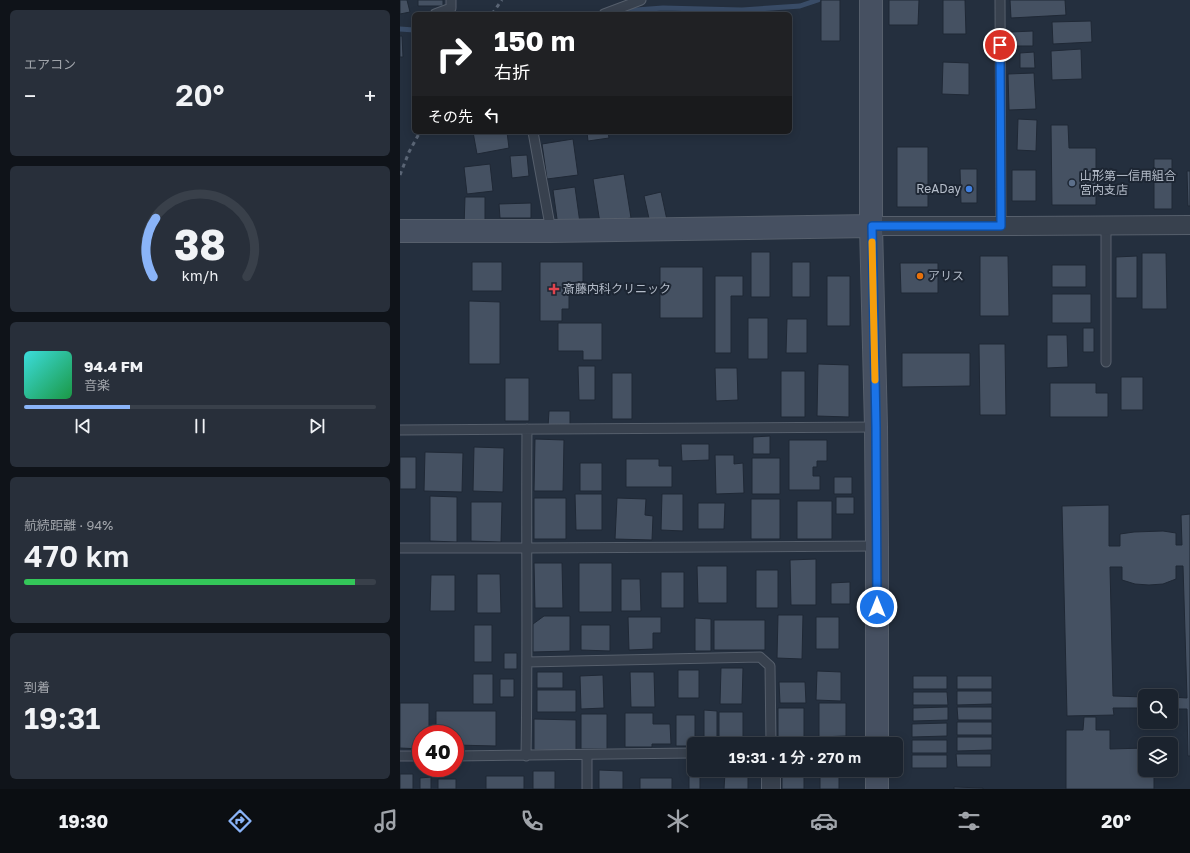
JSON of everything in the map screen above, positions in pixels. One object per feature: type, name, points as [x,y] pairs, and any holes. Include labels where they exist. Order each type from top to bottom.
[{"type":"street","points":[[871,0],[872,226],[877,546],[877,737]]},
{"type":"street","points":[[401,235],[872,226],[1190,225]]},
{"type":"street","points":[[771,777],[771,789]]},
{"type":"street","points":[[877,777],[877,789]]},
{"type":"lane","points":[[440,12],[451,8],[451,0]]},
{"type":"lane","points":[[609,12],[640,0]]},
{"type":"lane","points":[[1000,0],[1001,226]]},
{"type":"lane","points":[[533,134],[551,231]]},
{"type":"lane","points":[[1106,226],[1106,362]]},
{"type":"lane","points":[[400,430],[876,427]]},
{"type":"lane","points":[[526,756],[527,429]]},
{"type":"lane","points":[[400,548],[877,546]]},
{"type":"lane","points":[[527,662],[760,657],[770,666],[771,737]]},
{"type":"lane","points":[[464,756],[687,753]]},
{"type":"lane","points":[[587,755],[587,789]]},
{"type":"lane","points":[[400,756],[412,756]]},
{"type":"building","points":[[400,0],[407,0],[410,12],[400,14]]},
{"type":"building","points":[[418,0],[443,0],[443,6],[418,6]]},
{"type":"building","points":[[821,0],[840,0],[840,41],[821,41]]},
{"type":"building","points":[[889,0],[919,0],[918,25],[889,25]]},
{"type":"building","points":[[943,0],[965,0],[966,34],[943,34]]},
{"type":"building","points":[[1010,0],[1065,0],[1066,15],[1011,18]]},
{"type":"building","points":[[1091,21],[1092,42],[1053,44],[1052,22]]},
{"type":"building","points":[[1033,31],[1033,46],[1012,46],[1011,32]]},
{"type":"building","points":[[400,36],[402,36],[403,57],[400,57]]},
{"type":"building","points":[[1081,49],[1082,79],[1052,80],[1051,51]]},
{"type":"building","points":[[1034,52],[1035,68],[1020,68],[1020,53]]},
{"type":"building","points":[[943,62],[969,63],[969,95],[942,94]]},
{"type":"building","points":[[1034,73],[1036,109],[1009,110],[1008,74]]},
{"type":"building","points":[[1018,119],[1037,120],[1036,151],[1017,150]]},
{"type":"building","points":[[1051,125],[1068,125],[1069,148],[1096,148],[1096,205],[1052,205]]},
{"type":"building","points":[[473,134],[507,134],[509,148],[477,154]]},
{"type":"building","points":[[587,134],[608,134],[609,138],[588,141]]},
{"type":"building","points":[[573,139],[578,175],[547,179],[542,144]]},
{"type":"building","points":[[897,147],[928,147],[928,207],[897,207]]},
{"type":"building","points":[[527,155],[529,176],[512,178],[510,156]]},
{"type":"building","points":[[1154,159],[1172,159],[1172,209],[1154,209]]},
{"type":"building","points":[[490,164],[493,191],[467,194],[464,167]]},
{"type":"building","points":[[960,169],[977,169],[977,203],[961,203]]},
{"type":"building","points":[[1012,170],[1036,170],[1036,201],[1012,201]]},
{"type":"building","points":[[1187,171],[1190,171],[1190,206],[1188,206]]},
{"type":"building","points":[[624,174],[631,218],[600,223],[593,179]]},
{"type":"building","points":[[575,187],[580,223],[558,226],[553,190]]},
{"type":"building","points":[[661,192],[667,220],[650,223],[644,196]]},
{"type":"building","points":[[465,197],[485,197],[485,227],[464,227]]},
{"type":"building","points":[[531,203],[531,218],[500,218],[499,204]]},
{"type":"building","points":[[751,252],[770,252],[770,297],[751,297]]},
{"type":"building","points":[[1142,253],[1166,253],[1167,309],[1142,309]]},
{"type":"building","points":[[980,256],[1008,256],[1009,316],[980,316]]},
{"type":"building","points":[[1137,256],[1137,298],[1116,298],[1116,257]]},
{"type":"building","points":[[472,262],[502,262],[502,291],[472,291]]},
{"type":"building","points":[[540,262],[583,262],[583,285],[569,286],[569,309],[562,309],[562,321],[540,321]]},
{"type":"building","points":[[792,262],[810,262],[810,297],[792,297]]},
{"type":"building","points":[[900,263],[938,263],[938,293],[901,293]]},
{"type":"building","points":[[1052,265],[1086,265],[1086,287],[1052,287]]},
{"type":"building","points":[[660,267],[703,267],[703,318],[660,318]]},
{"type":"building","points":[[715,276],[743,276],[743,296],[731,296],[731,353],[715,353]]},
{"type":"building","points":[[827,276],[850,276],[850,326],[827,326]]},
{"type":"building","points":[[1052,294],[1091,294],[1091,323],[1052,323]]},
{"type":"building","points":[[469,301],[500,302],[500,364],[469,364]]},
{"type":"building","points":[[748,318],[768,318],[768,359],[748,359]]},
{"type":"building","points":[[787,319],[807,319],[807,353],[786,353]]},
{"type":"building","points":[[558,323],[602,323],[602,360],[583,360],[583,351],[558,351]]},
{"type":"building","points":[[1083,328],[1094,328],[1094,352],[1083,352]]},
{"type":"building","points":[[1047,335],[1067,335],[1068,367],[1047,368]]},
{"type":"building","points":[[979,344],[1005,344],[1006,415],[980,415]]},
{"type":"building","points":[[902,353],[970,353],[970,386],[902,387]]},
{"type":"building","points":[[818,364],[849,365],[849,417],[817,416]]},
{"type":"building","points":[[578,366],[595,366],[595,400],[579,400]]},
{"type":"building","points":[[715,368],[737,368],[738,400],[716,401]]},
{"type":"building","points":[[781,371],[805,371],[805,417],[781,417]]},
{"type":"building","points":[[612,373],[632,373],[632,419],[612,419]]},
{"type":"building","points":[[1121,377],[1143,377],[1143,410],[1121,410]]},
{"type":"building","points":[[505,378],[529,378],[529,421],[505,421]]},
{"type":"building","points":[[1050,383],[1096,383],[1096,393],[1108,393],[1108,417],[1050,417]]},
{"type":"building","points":[[549,411],[570,411],[570,427],[548,427]]},
{"type":"building","points":[[770,436],[770,454],[753,454],[753,437]]},
{"type":"building","points":[[535,439],[564,440],[563,491],[534,491]]},
{"type":"building","points":[[789,440],[827,440],[827,461],[817,461],[817,467],[813,467],[813,476],[820,476],[820,490],[789,490]]},
{"type":"building","points":[[681,444],[709,444],[709,460],[682,461]]},
{"type":"building","points":[[474,447],[504,448],[503,492],[473,491]]},
{"type":"building","points":[[425,452],[463,453],[462,492],[424,491]]},
{"type":"building","points":[[715,455],[734,455],[734,464],[743,463],[744,493],[716,494]]},
{"type":"building","points":[[400,457],[416,457],[416,489],[400,489]]},
{"type":"building","points":[[752,458],[780,458],[780,494],[752,494]]},
{"type":"building","points":[[626,459],[659,459],[659,466],[672,466],[672,487],[626,487]]},
{"type":"building","points":[[580,463],[602,463],[602,491],[580,491]]},
{"type":"building","points":[[834,477],[852,477],[852,494],[834,494]]},
{"type":"building","points":[[575,494],[602,494],[602,530],[576,530]]},
{"type":"building","points":[[662,494],[683,494],[683,531],[661,530]]},
{"type":"building","points":[[430,496],[457,497],[457,542],[430,541]]},
{"type":"building","points":[[836,497],[854,497],[854,514],[836,514]]},
{"type":"building","points":[[534,498],[566,498],[566,539],[534,539]]},
{"type":"building","points":[[617,498],[646,499],[645,515],[653,516],[652,540],[615,539]]},
{"type":"building","points":[[751,499],[780,499],[780,539],[751,539]]},
{"type":"building","points":[[797,501],[832,501],[832,539],[797,539]]},
{"type":"building","points":[[471,502],[502,502],[501,542],[471,541]]},
{"type":"building","points":[[698,503],[725,503],[724,529],[698,529]]},
{"type":"building","points":[[1109,505],[1109,546],[1120,546],[1120,534],[1163,531],[1176,533],[1176,545],[1182,545],[1181,515],[1190,514],[1190,756],[1188,756],[1187,709],[1178,709],[1178,697],[1187,698],[1183,566],[1176,566],[1176,579],[1163,584],[1149,585],[1135,584],[1122,580],[1122,567],[1110,567],[1113,696],[1138,697],[1138,708],[1113,708],[1114,715],[1067,716],[1062,506]]},
{"type":"building","points":[[816,559],[816,605],[791,605],[790,560]]},
{"type":"building","points":[[534,563],[562,563],[563,608],[535,608]]},
{"type":"building","points":[[579,563],[612,563],[612,612],[579,612]]},
{"type":"building","points":[[697,566],[727,566],[727,603],[698,603]]},
{"type":"building","points":[[756,570],[778,570],[778,608],[756,608]]},
{"type":"building","points":[[661,572],[684,572],[684,608],[661,608]]},
{"type":"building","points":[[477,574],[500,574],[501,613],[477,613]]},
{"type":"building","points":[[431,575],[455,575],[455,611],[430,611]]},
{"type":"building","points":[[621,579],[640,579],[641,611],[621,611]]},
{"type":"building","points":[[850,582],[850,604],[831,604],[831,583]]},
{"type":"building","points":[[778,615],[803,615],[802,659],[777,658]]},
{"type":"building","points":[[544,616],[570,616],[570,651],[533,652],[533,624]]},
{"type":"building","points":[[628,617],[661,617],[661,633],[653,633],[653,649],[629,650]]},
{"type":"building","points":[[816,617],[839,617],[839,649],[816,649]]},
{"type":"building","points":[[695,618],[711,619],[711,651],[695,651]]},
{"type":"building","points":[[714,620],[765,620],[765,650],[714,650]]},
{"type":"building","points":[[474,625],[492,625],[492,662],[474,662]]},
{"type":"building","points":[[581,625],[610,625],[610,651],[581,650]]},
{"type":"building","points":[[504,653],[517,653],[517,669],[504,669]]},
{"type":"building","points":[[721,668],[743,668],[742,704],[720,704]]},
{"type":"building","points":[[678,670],[699,670],[699,698],[678,698]]},
{"type":"building","points":[[817,671],[841,672],[841,701],[816,700]]},
{"type":"building","points":[[537,672],[563,672],[563,688],[537,688]]},
{"type":"building","points":[[630,672],[654,672],[655,707],[631,707]]},
{"type":"building","points":[[473,674],[493,674],[493,704],[473,704]]},
{"type":"building","points":[[603,675],[604,708],[581,709],[580,676]]},
{"type":"building","points":[[913,676],[947,676],[947,689],[913,689]]},
{"type":"building","points":[[957,676],[992,676],[992,689],[957,689]]},
{"type":"building","points":[[500,679],[514,679],[514,697],[500,697]]},
{"type":"building","points":[[779,682],[805,682],[806,703],[780,703]]},
{"type":"building","points":[[537,690],[576,690],[576,712],[537,712]]},
{"type":"building","points":[[957,691],[992,691],[992,704],[957,705]]},
{"type":"building","points":[[913,692],[947,692],[948,705],[913,705]]},
{"type":"building","points":[[400,703],[429,703],[429,725],[412,725],[412,749],[400,748]]},
{"type":"building","points":[[819,703],[846,703],[846,736],[819,737]]},
{"type":"building","points":[[948,707],[948,720],[913,721],[913,708]]},
{"type":"building","points":[[957,707],[992,707],[992,720],[958,720]]},
{"type":"building","points":[[778,708],[804,708],[804,737],[778,737]]},
{"type":"building","points":[[704,710],[717,711],[717,737],[704,737]]},
{"type":"building","points":[[436,711],[496,711],[496,746],[464,745],[464,725],[436,725]]},
{"type":"building","points":[[719,712],[743,712],[743,737],[719,737]]},
{"type":"building","points":[[625,713],[653,713],[653,724],[670,724],[671,744],[652,744],[652,747],[625,747]]},
{"type":"building","points":[[581,714],[607,714],[607,749],[581,749]]},
{"type":"building","points":[[676,715],[695,715],[695,737],[687,737],[687,746],[676,746]]},
{"type":"building","points":[[1084,717],[1096,717],[1096,730],[1110,730],[1110,749],[1138,748],[1138,777],[1154,777],[1154,789],[1066,789],[1066,730],[1083,730]]},
{"type":"building","points":[[534,719],[576,720],[576,751],[534,750]]},
{"type":"building","points":[[957,722],[992,722],[992,735],[957,735]]},
{"type":"building","points":[[947,723],[947,736],[912,737],[912,724]]},
{"type":"building","points":[[957,737],[992,737],[992,750],[957,751]]},
{"type":"building","points":[[912,740],[947,740],[947,753],[912,753]]},
{"type":"building","points":[[956,754],[991,754],[991,767],[957,767]]},
{"type":"building","points":[[912,755],[947,755],[947,768],[912,768]]},
{"type":"building","points":[[599,770],[623,771],[623,789],[599,789]]},
{"type":"building","points":[[533,771],[555,771],[555,789],[533,789]]},
{"type":"building","points":[[400,774],[412,774],[413,789],[400,789]]},
{"type":"building","points":[[486,776],[524,776],[524,789],[486,789]]},
{"type":"building","points":[[431,777],[431,789],[420,789],[420,778]]},
{"type":"building","points":[[689,777],[700,777],[700,789],[689,789]]},
{"type":"building","points":[[725,777],[748,777],[748,789],[724,789]]},
{"type":"building","points":[[782,777],[804,777],[804,789],[782,789]]},
{"type":"building","points":[[820,777],[839,777],[839,789],[820,789]]},
{"type":"building","points":[[640,778],[672,778],[672,789],[640,789]]},
{"type":"building","points":[[438,779],[456,779],[456,789],[438,789]]},
{"type":"building","points":[[954,787],[983,788],[983,789],[954,789]]},
{"type":"waterway","points":[[623,11],[663,8],[742,10],[800,6],[818,0]]},
{"type":"waterway","points":[[400,29],[412,30]]},
{"type":"railway","points":[[493,12],[502,0]]},
{"type":"railway","points":[[400,175],[409,152],[419,134]]},
{"type":"slow traffic","points":[[872,242],[875,380]]},
{"type":"place","name":"山形第一信用組合 宮内支店","points":[[1072,183]]},
{"type":"place","name":"ReADay","points":[[969,189]]},
{"type":"place","name":"アリス","points":[[920,276]]},
{"type":"place","name":"斎藤内科クリニック","points":[[554,289]]},
{"type":"route","points":[[877,607],[876,427],[872,226],[1001,226],[1000,45]]}]
